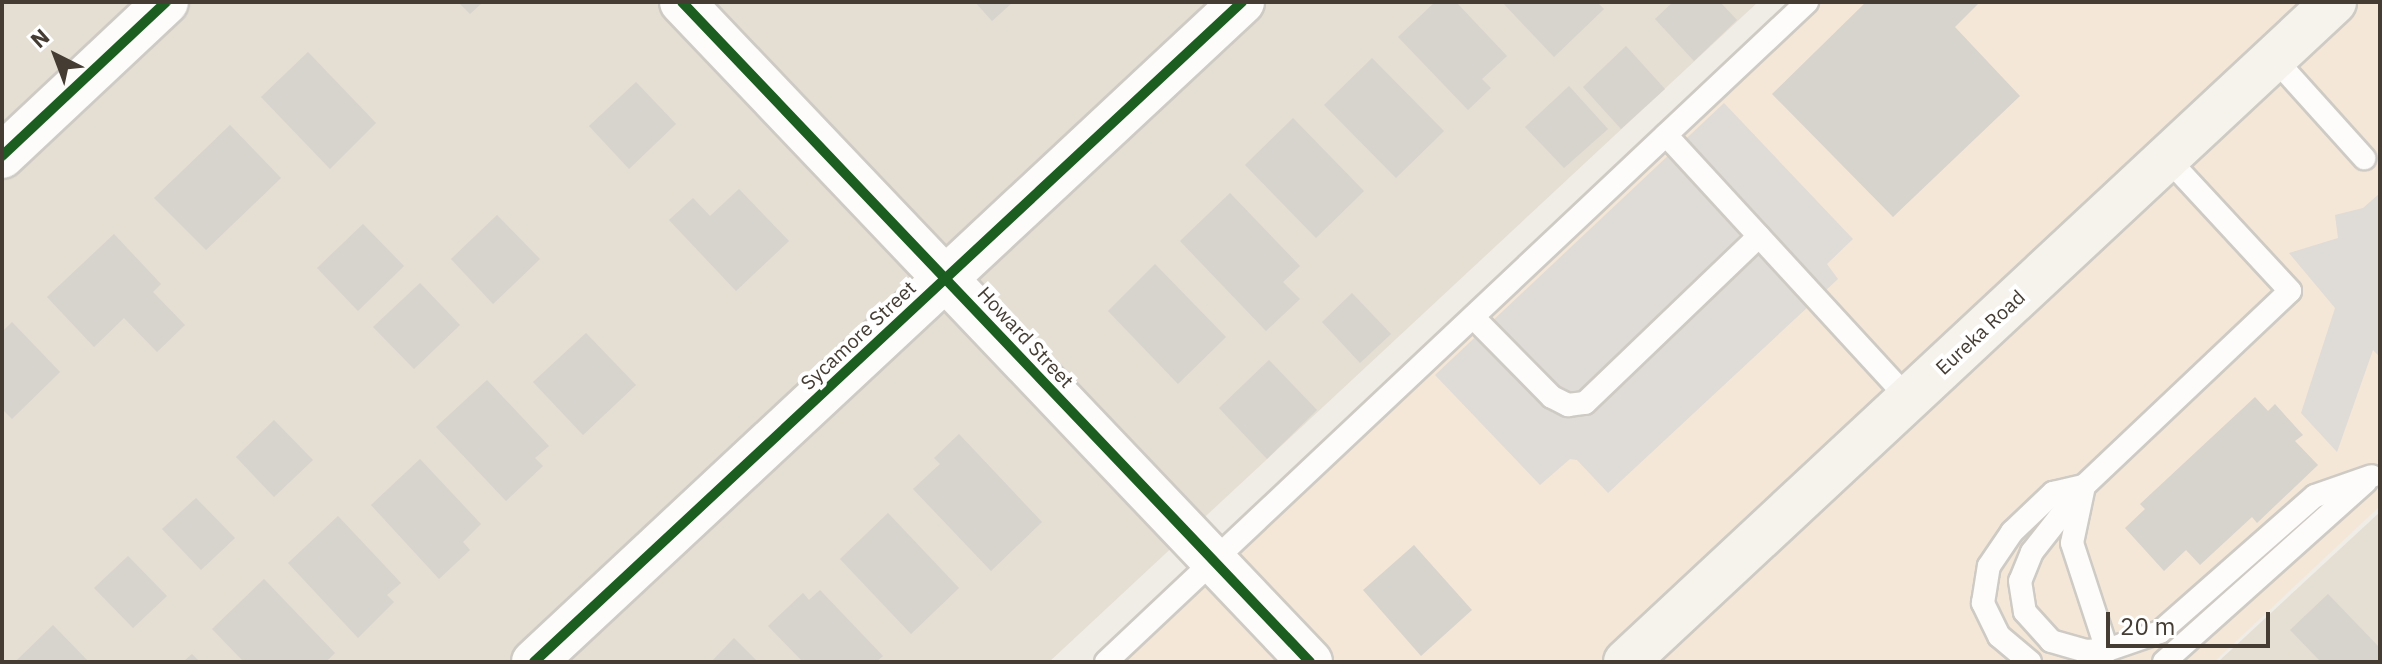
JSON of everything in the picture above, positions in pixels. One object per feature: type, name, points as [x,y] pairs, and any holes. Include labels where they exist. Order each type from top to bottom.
[{"type":"main road","name":"Eureka Road","points":[[1626,662],[2334,2]]},
{"type":"street","points":[[2,156],[166,2]]},
{"type":"street","name":"Howard Street","points":[[682,2],[1310,662]]},
{"type":"street","name":"Sycamore Street","points":[[534,662],[1242,2]]},
{"type":"lane","points":[[1106,662],[1807,2]]},
{"type":"lane","points":[[2274,58],[2364,158]]},
{"type":"lane","points":[[1666,135],[1909,399]]},
{"type":"lane","points":[[2167,158],[2290,291],[2084,486],[2032,552],[2020,581],[2025,612],[2051,641],[2085,651],[2107,650],[2160,632],[2315,496],[2376,472]]},
{"type":"lane","points":[[1473,317],[1552,397],[1568,405],[1585,403],[1759,236]]},
{"type":"lane","points":[[2164,662],[2376,472]]},
{"type":"lane","points":[[2084,486],[2072,543],[2107,650]]},
{"type":"lane","points":[[2030,662],[1999,636],[1983,603],[1989,566],[2012,532],[2053,493],[2084,486]]},
{"type":"shaded area","points":[[2,2],[1758,2],[1049,662],[2,662]]},
{"type":"shaded area","points":[[1807,2],[2380,2],[2380,506],[2214,662],[1106,662]]},
{"type":"shaded area","points":[[1724,103],[1853,239],[1827,264],[1838,279],[1608,493],[1577,460],[1570,459],[1540,485],[1435,375]]},
{"type":"shaded area","points":[[2380,193],[2380,357],[2373,350],[2337,452],[2301,413],[2335,308],[2289,253],[2338,238],[2335,215],[2363,208]]},
{"type":"shaded area","points":[[2380,512],[2380,662],[2218,662]]},
{"type":"building","points":[[458,2],[483,2],[470,14]]},
{"type":"building","points":[[975,2],[1013,2],[992,21]]},
{"type":"building","points":[[1435,2],[1456,2],[1507,56],[1482,79],[1491,88],[1468,110],[1398,37]]},
{"type":"building","points":[[1502,2],[1597,2],[1604,9],[1554,57]]},
{"type":"building","points":[[1673,2],[1720,2],[1737,20],[1694,61],[1655,19]]},
{"type":"building","points":[[1866,2],[1980,2],[1955,27],[2020,96],[1893,217],[1772,94]]},
{"type":"building","points":[[1626,46],[1665,89],[1621,129],[1583,87]]},
{"type":"building","points":[[308,52],[376,123],[330,169],[261,97]]},
{"type":"building","points":[[1372,58],[1444,131],[1396,178],[1324,105]]},
{"type":"building","points":[[636,82],[676,124],[629,169],[589,126]]},
{"type":"building","points":[[1569,86],[1608,129],[1564,168],[1525,127]]},
{"type":"building","points":[[1293,118],[1364,191],[1316,238],[1245,165]]},
{"type":"building","points":[[230,125],[281,178],[206,250],[154,198]]},
{"type":"building","points":[[739,189],[789,241],[736,291],[669,220],[693,198],[710,216]]},
{"type":"building","points":[[1230,193],[1300,266],[1283,282],[1300,299],[1266,331],[1180,241]]},
{"type":"building","points":[[497,215],[540,259],[493,304],[451,259]]},
{"type":"building","points":[[363,224],[404,266],[358,311],[317,268]]},
{"type":"building","points":[[114,234],[161,284],[153,292],[185,325],[157,352],[124,318],[94,347],[47,297]]},
{"type":"building","points":[[1155,264],[1226,337],[1178,384],[1108,311]]},
{"type":"building","points":[[420,283],[460,325],[414,369],[373,327]]},
{"type":"building","points":[[1352,293],[1391,334],[1360,363],[1322,322]]},
{"type":"building","points":[[12,322],[60,372],[12,419],[2,409],[2,332]]},
{"type":"building","points":[[586,333],[636,385],[583,435],[533,382]]},
{"type":"building","points":[[1269,360],[1317,410],[1267,459],[1219,408]]},
{"type":"building","points":[[487,380],[549,446],[535,458],[543,466],[506,501],[436,427]]},
{"type":"building","points":[[2255,397],[2268,411],[2275,404],[2303,435],[2295,441],[2318,465],[2257,523],[2252,517],[2200,565],[2186,550],[2164,571],[2125,528],[2145,509],[2140,504]]},
{"type":"building","points":[[274,420],[313,460],[274,497],[236,457]]},
{"type":"building","points":[[959,434],[1042,522],[991,571],[913,489],[940,464],[934,458]]},
{"type":"building","points":[[420,459],[481,524],[463,542],[470,550],[439,579],[371,505]]},
{"type":"building","points":[[196,498],[235,538],[201,570],[162,529]]},
{"type":"building","points":[[888,513],[959,588],[911,634],[840,559]]},
{"type":"building","points":[[338,516],[401,583],[387,595],[394,602],[358,638],[288,563]]},
{"type":"building","points":[[1414,545],[1472,610],[1421,656],[1363,590]]},
{"type":"building","points":[[128,556],[167,596],[133,628],[94,588]]},
{"type":"building","points":[[264,579],[335,653],[326,662],[244,662],[212,629]]},
{"type":"building","points":[[820,590],[883,656],[876,662],[803,662],[768,626],[803,593],[809,600]]},
{"type":"building","points":[[2328,594],[2380,648],[2379,662],[2321,662],[2290,630]]},
{"type":"building","points":[[53,625],[89,662],[15,662]]},
{"type":"building","points":[[734,638],[758,662],[711,662]]},
{"type":"building","points":[[192,654],[200,662],[183,662]]},
{"type":"cycle path","points":[[2,156],[166,2]]},
{"type":"cycle path","points":[[682,2],[1310,662]]},
{"type":"cycle path","points":[[534,662],[1242,2]]}]
